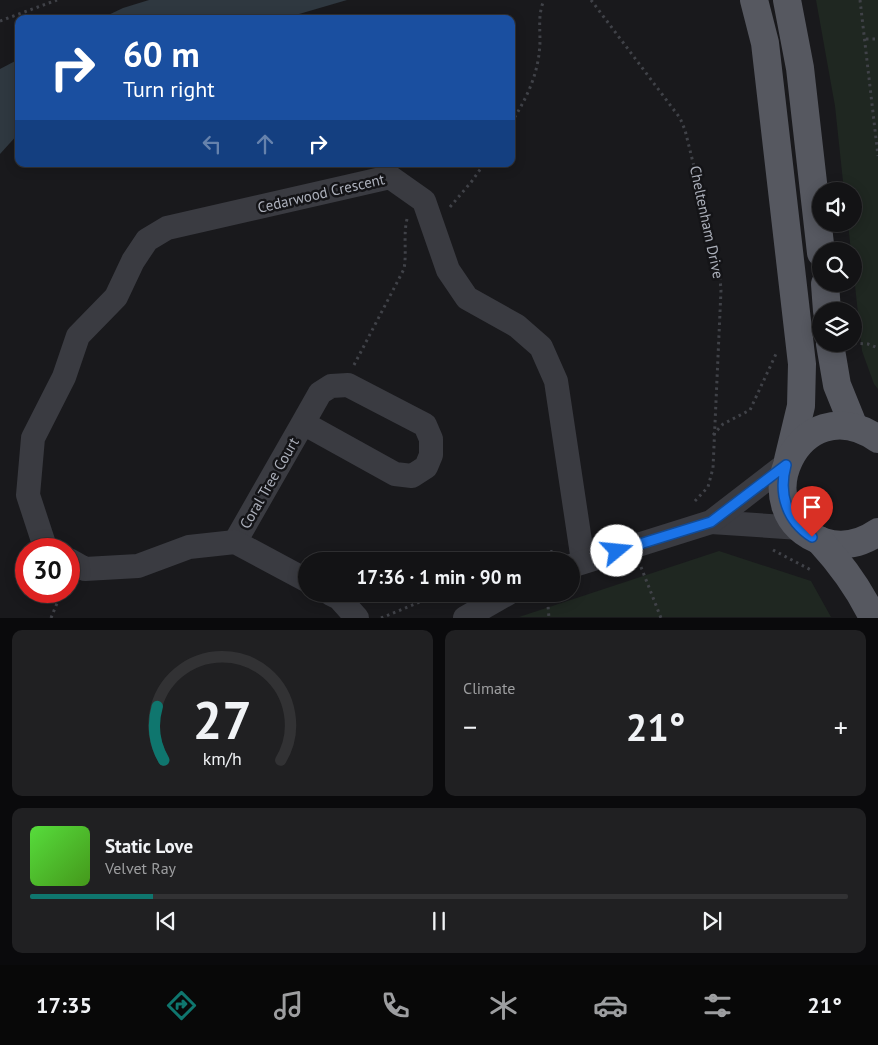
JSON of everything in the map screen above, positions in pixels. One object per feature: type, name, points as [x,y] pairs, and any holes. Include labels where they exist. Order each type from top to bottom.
[{"type":"main road","points":[[754,0],[765,43],[802,364],[799,415],[782,480],[785,502],[791,516],[839,561],[861,592],[873,618]]},
{"type":"main road","points":[[787,0],[800,68],[820,242]]},
{"type":"main road","points":[[831,352],[836,385],[866,433]]},
{"type":"main road","points":[[787,462],[797,445],[811,434],[836,426],[866,433]]},
{"type":"main road","points":[[810,534],[835,544],[850,544],[866,540],[878,532]]},
{"type":"street","name":"Cedarwood Crescent","points":[[42,538],[28,494],[33,438],[64,376],[78,336],[116,297],[133,261],[147,240],[167,228],[390,177],[427,209]]},
{"type":"street","points":[[427,209],[448,270],[467,298],[517,326],[541,347],[556,381],[576,552]]},
{"type":"street","name":"Coral Tree Court","points":[[235,542],[320,393],[331,386],[348,385],[425,425],[431,439],[431,455],[426,467],[412,476],[395,474],[303,424]]},
{"type":"street","points":[[580,563],[711,522],[787,462]]},
{"type":"street","points":[[711,522],[810,534]]},
{"type":"street","points":[[80,566],[85,569],[138,566],[189,547],[235,542],[298,576]]},
{"type":"street","points":[[343,602],[357,618]]},
{"type":"street","points":[[465,618],[493,602]]},
{"type":"path","points":[[16,15],[56,0]]},
{"type":"path","points":[[515,117],[528,97],[531,86],[539,52],[538,22],[544,0]]},
{"type":"path","name":"Cheltenham Drive","points":[[591,0],[680,118],[690,143],[719,268],[721,290],[712,478],[697,501]]},
{"type":"path","points":[[860,0],[878,156]]},
{"type":"path","points":[[0,21],[15,15]]},
{"type":"path","points":[[866,39],[878,39]]},
{"type":"path","points":[[348,385],[350,373],[404,269],[406,258],[404,231],[407,218],[427,209],[444,212],[454,203],[482,167]]},
{"type":"path","points":[[862,344],[878,348]]},
{"type":"path","points":[[713,435],[723,424],[750,410],[778,349]]},
{"type":"path","points":[[635,546],[652,598],[662,618]]},
{"type":"path","points":[[764,547],[786,556],[813,572]]},
{"type":"path","points":[[381,618],[420,602]]},
{"type":"path","points":[[548,602],[549,618]]},
{"type":"path","points":[[52,618],[58,603]]},
{"type":"shaded area","points":[[149,0],[347,0],[296,15],[108,15]]},
{"type":"shaded area","points":[[816,0],[878,0],[878,389],[874,384],[862,351],[862,302],[857,302],[856,292],[862,292],[862,242],[850,242],[849,232],[862,232],[862,182],[843,182],[835,106]]},
{"type":"shaded area","points":[[15,61],[15,137],[0,154],[0,69]]},
{"type":"shaded area","points":[[719,551],[811,581],[831,617],[519,617],[564,602],[580,602],[580,597]]},
{"type":"route","points":[[617,551],[711,522],[786,465],[782,487],[787,509],[795,523],[812,537]]}]
